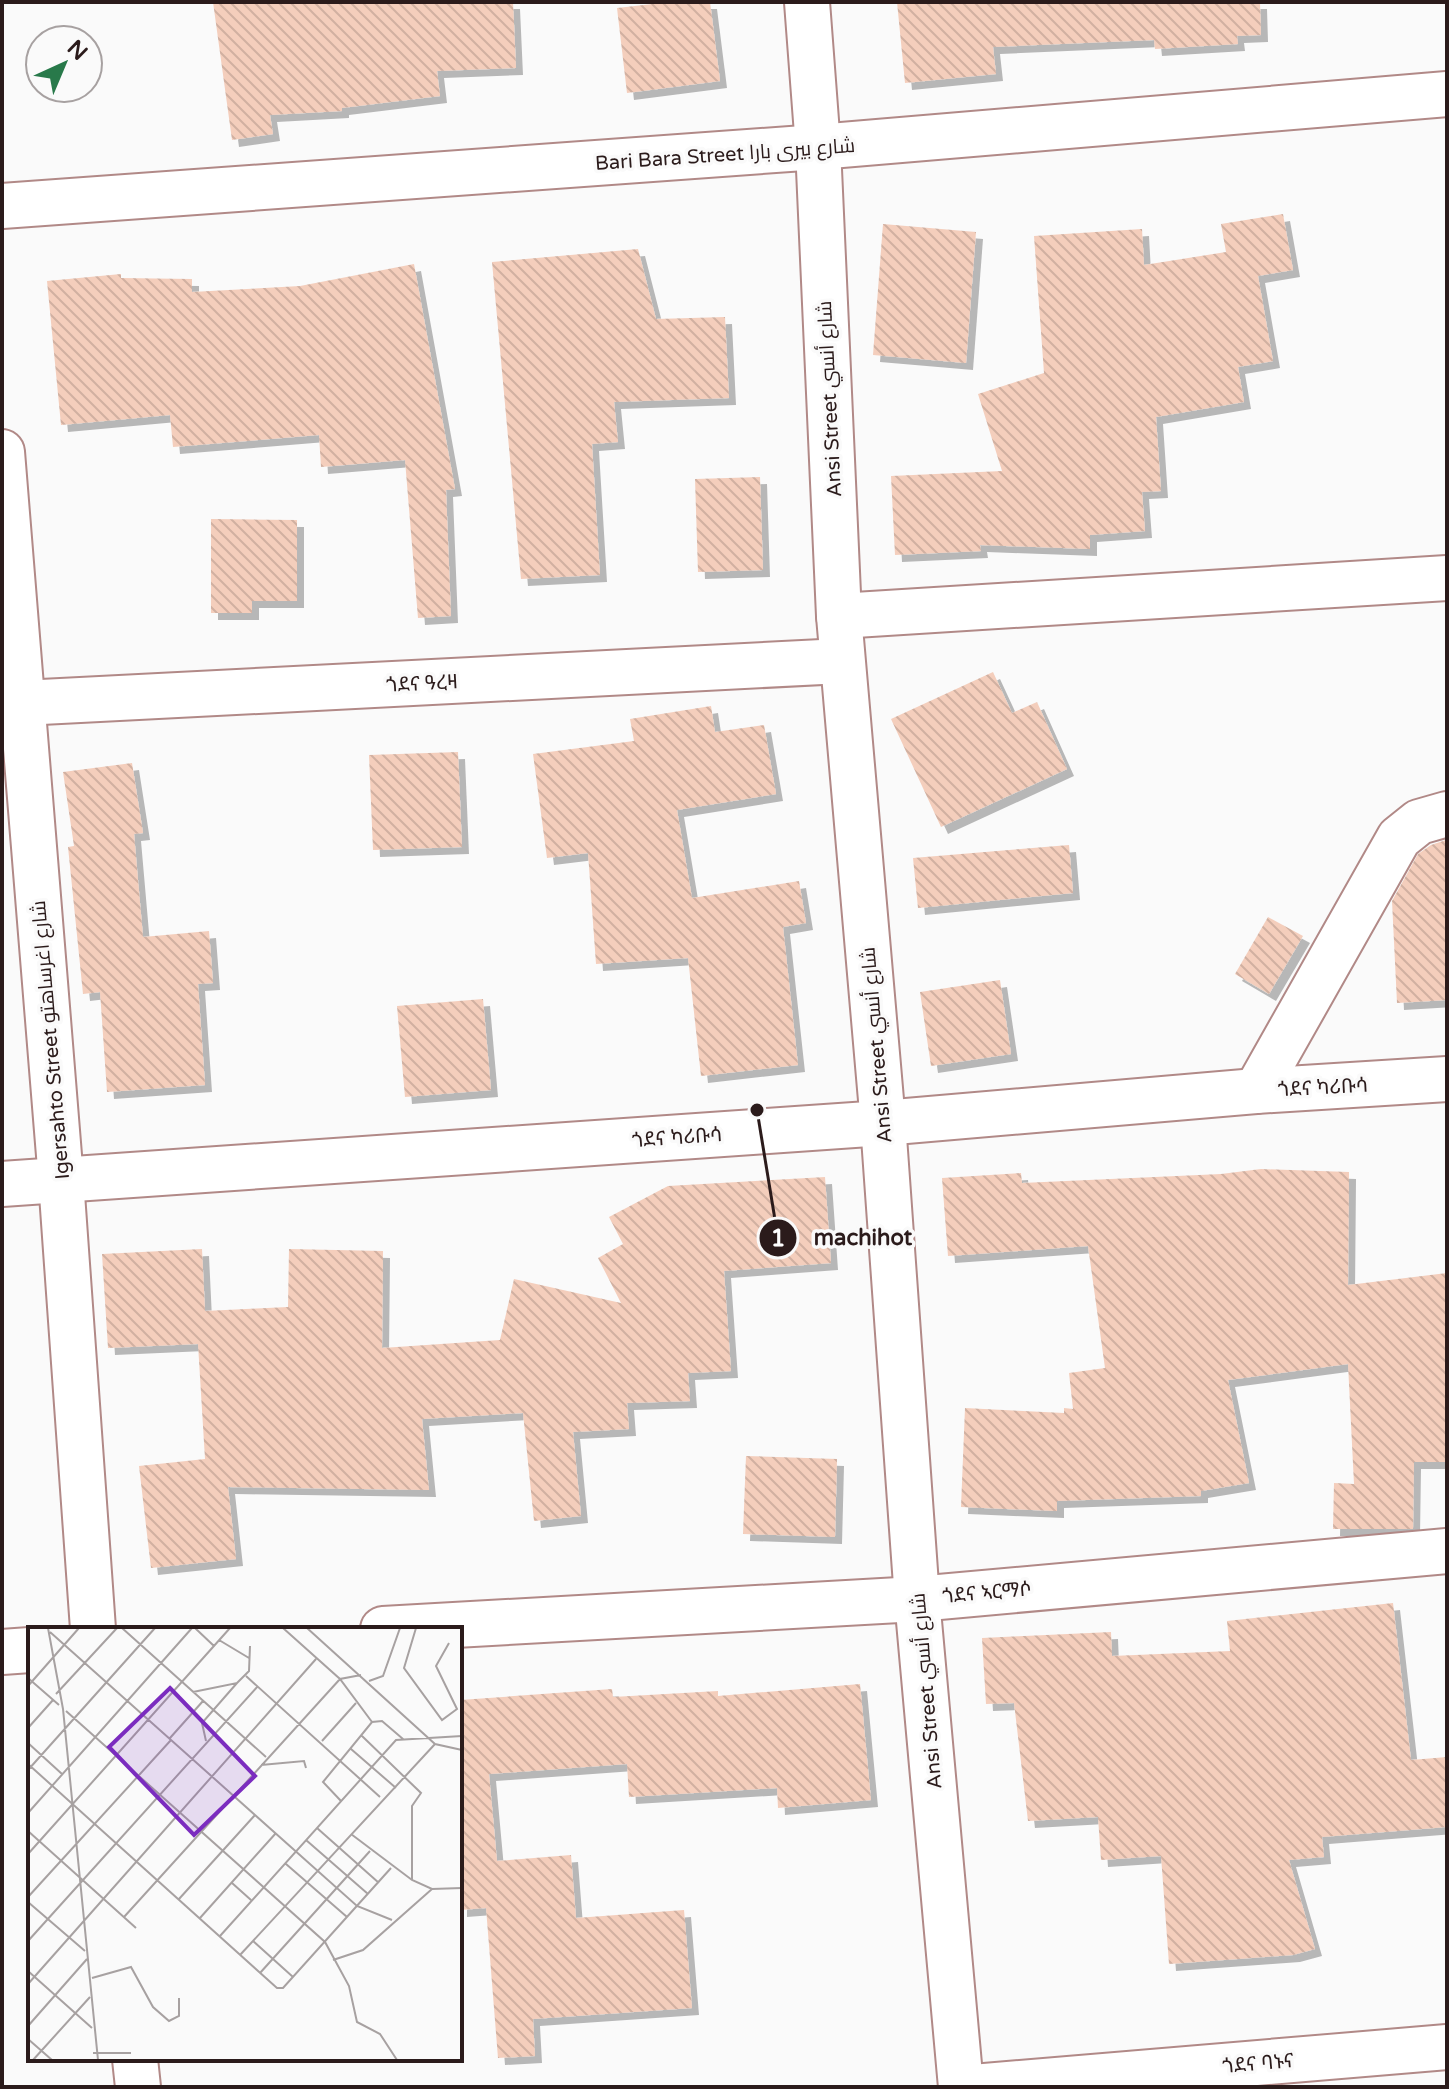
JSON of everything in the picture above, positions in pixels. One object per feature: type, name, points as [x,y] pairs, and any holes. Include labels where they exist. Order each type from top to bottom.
[{"type":"street","name":"Ansi Street شارع أنسي","points":[[807,2],[818,147],[842,661],[883,1123],[917,1599],[961,2087]]},
{"type":"street","name":"Bari Bara Street شارع بيرى بارا","points":[[2,206],[818,147],[1447,94]]},
{"type":"street","name":"Igersahto Street شارع اغرساهتو","points":[[2,452],[12,704],[61,1180],[93,1627]]},
{"type":"street","points":[[839,616],[1447,578]]},
{"type":"street","name":"ጎደና ዓረዛ","points":[[12,704],[842,661]]},
{"type":"street","points":[[1256,1091],[1399,838],[1419,822],[1447,814]]},
{"type":"street","name":"ጎደና ካሪቡሳ","points":[[2,1184],[883,1123],[1256,1091],[1447,1079]]},
{"type":"street","name":"ጎደና ኣርማሶ","points":[[419,1627],[917,1599],[1447,1551]]},
{"type":"street","points":[[2,1652],[28,1650]]},
{"type":"street","name":"ጎደና ባኑና","points":[[973,2087],[1447,2047]]},
{"type":"street","points":[[135,2061],[138,2087]]},
{"type":"building","points":[[213,2],[513,2],[516,68],[437,71],[440,96],[342,108],[342,111],[270,115],[273,134],[232,140]]},
{"type":"building","points":[[670,2],[710,2],[720,81],[627,93],[617,8]]},
{"type":"building","points":[[897,2],[1260,2],[1261,35],[1237,36],[1238,44],[1155,49],[1154,40],[993,47],[996,74],[905,83]]},
{"type":"building","points":[[1283,214],[1293,270],[1258,276],[1273,361],[1238,367],[1244,402],[1156,417],[1161,491],[1142,492],[1145,531],[1090,535],[1090,549],[980,545],[981,551],[895,555],[891,476],[1002,471],[978,394],[1044,373],[1034,236],[1142,229],[1144,265],[1226,252],[1221,224]]},
{"type":"building","points":[[883,224],[976,232],[966,363],[873,355]]},
{"type":"building","points":[[638,249],[656,319],[725,317],[729,398],[614,402],[618,442],[592,444],[600,575],[521,579],[492,262]]},
{"type":"building","points":[[414,264],[455,489],[446,490],[451,616],[418,618],[405,460],[321,467],[319,435],[173,447],[170,415],[61,425],[47,281],[121,274],[121,278],[192,279],[192,292],[300,286]]},
{"type":"building","points":[[760,477],[763,570],[698,572],[695,479]]},
{"type":"building","points":[[211,519],[297,520],[297,601],[252,601],[252,613],[211,613]]},
{"type":"building","points":[[993,672],[1012,713],[1037,702],[1067,769],[941,827],[891,719]]},
{"type":"building","points":[[711,706],[715,732],[764,725],[776,794],[677,810],[692,898],[799,881],[806,923],[783,927],[798,1065],[701,1076],[688,958],[596,964],[588,853],[547,858],[533,754],[634,741],[630,719]]},
{"type":"building","points":[[458,752],[462,847],[373,850],[369,755]]},
{"type":"building","points":[[132,763],[143,833],[134,834],[143,937],[209,931],[213,983],[198,984],[205,1085],[107,1092],[100,992],[83,994],[68,847],[74,846],[63,772]]},
{"type":"building","points":[[1446,840],[1447,1000],[1397,1003],[1392,901],[1418,854]]},
{"type":"building","points":[[1069,845],[1073,893],[918,908],[913,858]]},
{"type":"building","points":[[1268,917],[1303,936],[1269,994],[1235,974]]},
{"type":"building","points":[[1000,980],[1011,1054],[931,1066],[920,992]]},
{"type":"building","points":[[483,999],[491,1090],[405,1097],[397,1006]]},
{"type":"building","points":[[1261,1169],[1349,1172],[1348,1285],[1447,1273],[1447,1462],[1414,1462],[1413,1529],[1333,1529],[1334,1483],[1354,1484],[1348,1364],[1228,1380],[1249,1483],[1201,1491],[1201,1496],[1057,1501],[1057,1511],[961,1507],[965,1408],[1064,1413],[1064,1408],[1073,1409],[1069,1373],[1105,1368],[1088,1246],[948,1256],[942,1178],[1021,1173],[1022,1183],[1221,1174]]},
{"type":"building","points":[[825,1177],[831,1263],[724,1271],[731,1371],[688,1373],[690,1401],[627,1403],[629,1429],[573,1432],[581,1516],[534,1521],[523,1413],[422,1419],[429,1490],[228,1487],[236,1559],[151,1568],[139,1466],[205,1459],[198,1344],[108,1348],[102,1254],[202,1249],[205,1311],[288,1307],[289,1249],[383,1251],[382,1348],[500,1340],[514,1279],[621,1303],[598,1258],[623,1244],[609,1217],[668,1186]]},
{"type":"building","points":[[746,1456],[837,1459],[835,1537],[743,1534]]},
{"type":"building","points":[[1393,1603],[1411,1760],[1447,1757],[1447,1827],[1322,1837],[1324,1857],[1289,1860],[1315,1949],[1293,1955],[1169,1964],[1161,1856],[1101,1860],[1098,1817],[1028,1821],[1014,1703],[986,1704],[982,1638],[1111,1632],[1112,1656],[1230,1651],[1227,1621]]},
{"type":"building","points":[[860,1684],[871,1800],[778,1808],[777,1788],[629,1797],[627,1764],[489,1774],[497,1861],[571,1855],[576,1918],[684,1910],[692,2008],[533,2019],[535,2056],[498,2058],[486,1908],[462,1910],[462,1700],[612,1689],[613,1697],[718,1691],[718,1696]]},
{"type":"place","name":"machihot","points":[[757,1110]]}]
